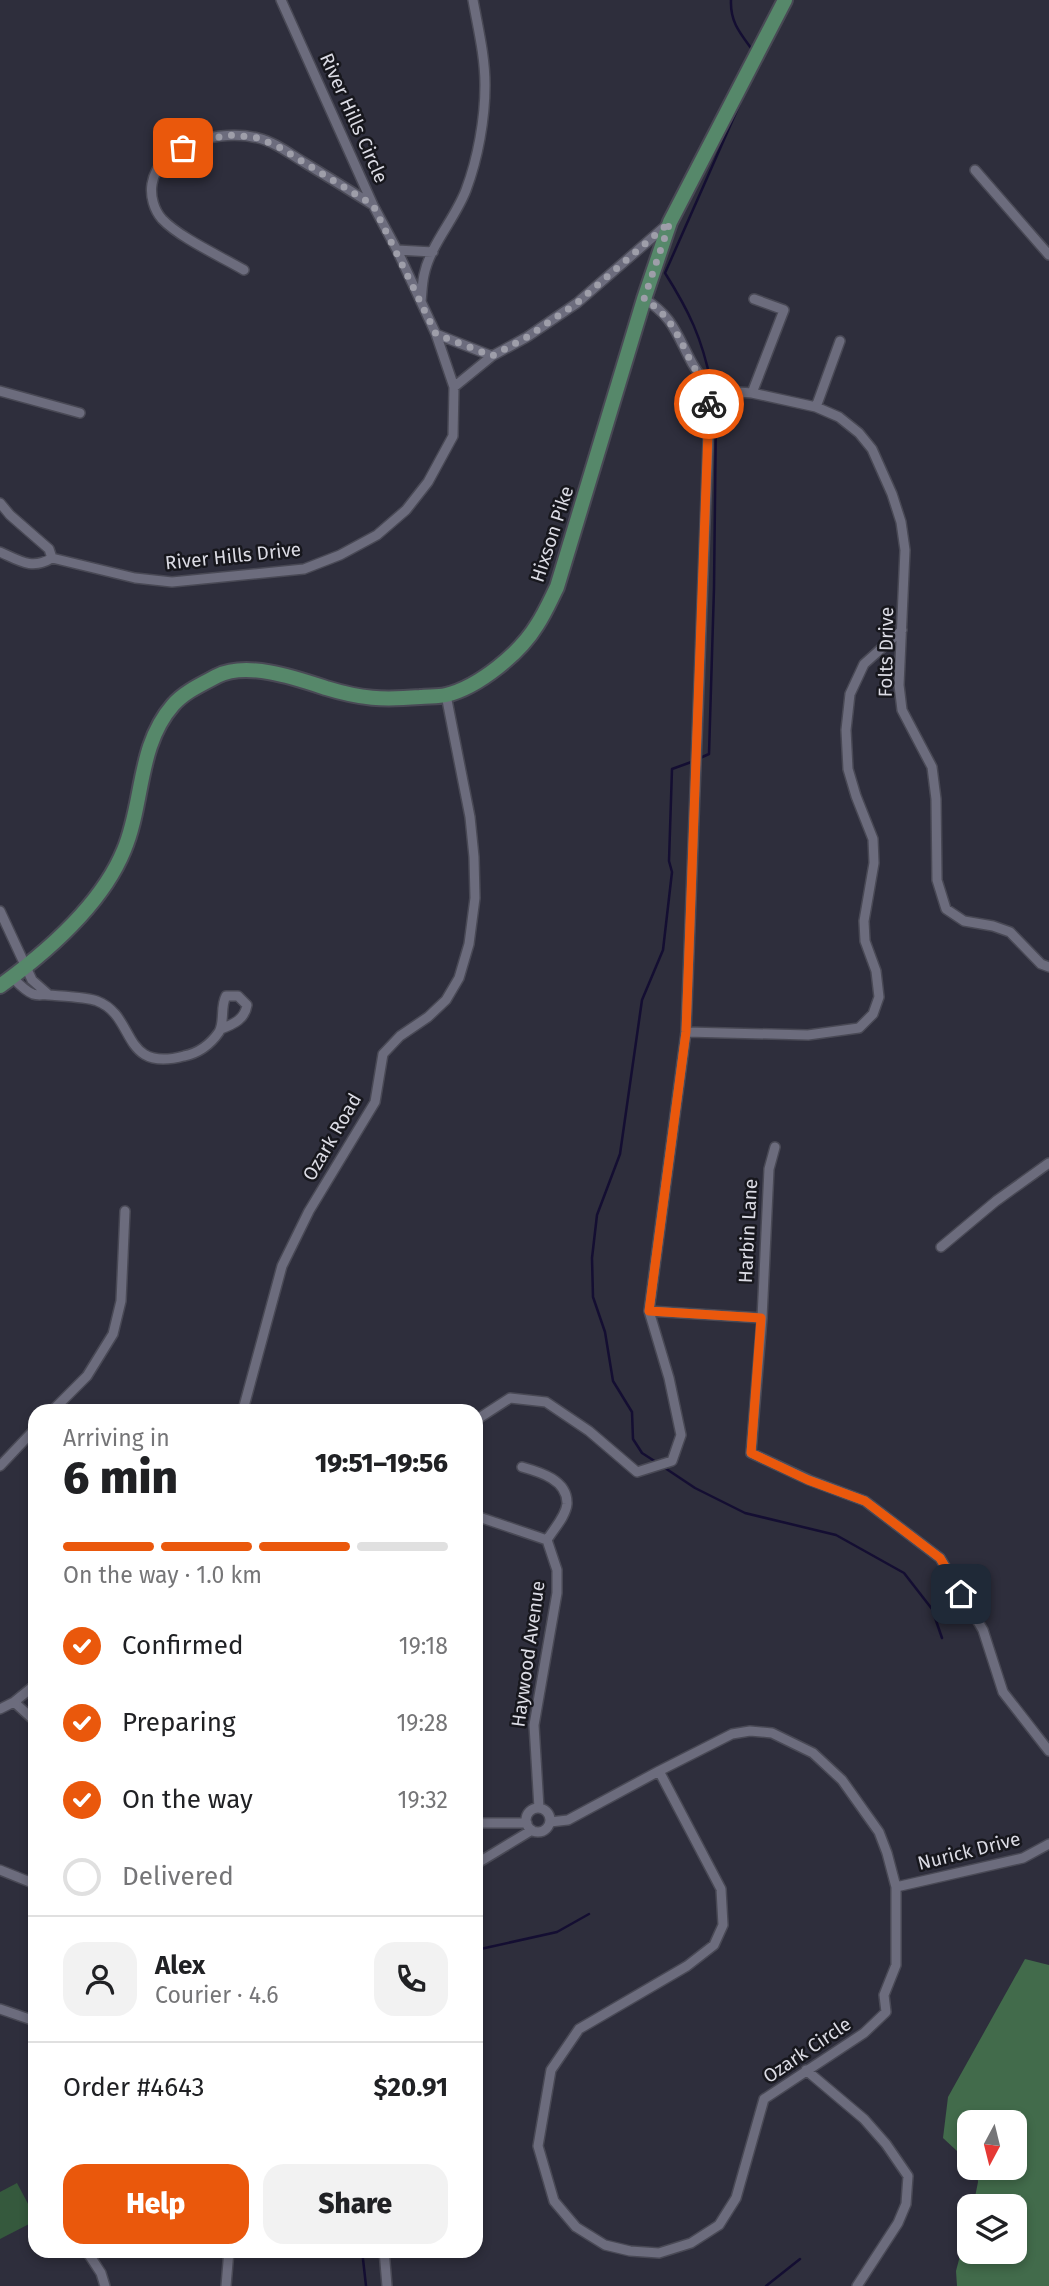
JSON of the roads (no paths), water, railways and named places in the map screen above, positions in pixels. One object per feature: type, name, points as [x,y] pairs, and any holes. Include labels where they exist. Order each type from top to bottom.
[{"type":"main road","name":"Hixson Pike","points":[[6,981],[51,945],[79,916],[110,875],[132,828],[147,752],[160,723],[174,704],[188,692],[221,674],[250,671],[289,677],[358,697],[387,700],[446,695],[469,686],[501,664],[537,625],[557,587],[670,222],[785,0]]},
{"type":"street","name":"River Hills Circle","points":[[281,0],[373,205],[436,334],[454,387]]},
{"type":"street","points":[[421,302],[424,274],[466,190],[480,132],[485,85],[473,0]]},
{"type":"street","points":[[244,270],[178,231],[162,218],[150,192],[159,164],[169,155],[206,139],[233,135],[258,138],[279,147],[373,205]]},
{"type":"street","points":[[975,170],[1049,255]]},
{"type":"street","points":[[454,387],[492,356],[538,331],[577,303],[670,222]]},
{"type":"street","points":[[397,250],[433,252]]},
{"type":"street","points":[[483,1415],[510,1398],[546,1402],[589,1431],[637,1472],[672,1461],[681,1434],[649,1311],[686,1032],[710,390],[691,362],[679,334],[664,314],[644,299]]},
{"type":"street","points":[[752,393],[784,310],[754,299]]},
{"type":"street","points":[[436,334],[492,356]]},
{"type":"street","points":[[816,407],[840,341]]},
{"type":"street","name":"River Hills Drive","points":[[0,552],[29,564],[41,564],[52,558],[135,578],[172,582],[304,569],[340,555],[377,535],[406,510],[428,482],[453,436],[454,387]]},
{"type":"street","name":"Folts Drive","points":[[710,390],[752,393],[816,407],[839,417],[859,433],[872,449],[901,522],[905,550],[900,685],[902,710],[932,767],[936,799],[937,880],[946,909],[964,921],[1010,932],[1041,964],[1049,967]]},
{"type":"street","points":[[0,391],[80,413]]},
{"type":"street","points":[[0,503],[49,549],[52,558]]},
{"type":"street","points":[[686,1032],[807,1035],[859,1028],[873,1014],[878,997],[876,971],[865,941],[863,922],[874,863],[873,839],[848,769],[846,730],[850,694],[864,664],[902,630]]},
{"type":"street","name":"Ozark Road","points":[[245,1404],[282,1266],[309,1211],[376,1102],[383,1054],[446,1000],[459,978],[469,944],[475,898],[474,857],[470,817],[446,695]]},
{"type":"street","points":[[0,911],[34,984],[49,995]]},
{"type":"street","points":[[6,981],[34,994],[88,999],[102,1003],[120,1021],[137,1049],[147,1056],[163,1060],[198,1053],[221,1029]]},
{"type":"street","name":"Harbin Lane","points":[[775,1147],[769,1169],[751,1453],[808,1480],[865,1501],[940,1558],[983,1630],[1003,1692],[1049,1751]]},
{"type":"street","points":[[941,1247],[996,1201],[1049,1163]]},
{"type":"street","points":[[59,1404],[87,1376],[113,1334],[121,1301],[125,1211]]},
{"type":"street","points":[[649,1311],[761,1318]]},
{"type":"street","points":[[0,1466],[28,1436]]},
{"type":"street","points":[[483,1518],[547,1539],[567,1503],[562,1488],[545,1473],[522,1467]]},
{"type":"street","name":"Haywood Avenue","points":[[539,1808],[534,1725],[557,1594],[557,1570],[547,1539]]},
{"type":"street","points":[[0,1709],[28,1691]]},
{"type":"street","points":[[14,1702],[28,1715]]},
{"type":"street","name":"Ozark Circle","points":[[550,1822],[568,1820],[659,1771],[732,1734],[750,1731],[772,1733],[813,1753],[842,1780],[879,1832],[896,1886],[895,1965],[884,1995],[886,2012],[864,2033],[764,2099],[736,2198],[719,2225],[691,2243],[659,2253],[630,2251],[605,2245],[576,2227],[554,2201],[538,2146],[551,2070],[579,2029],[687,1966],[714,1945],[723,1925],[720,1889],[659,1771]]},
{"type":"street","points":[[483,1823],[529,1826],[543,1831],[550,1822],[549,1814],[539,1808],[529,1813],[529,1826]]},
{"type":"street","points":[[483,1859],[529,1826]]},
{"type":"street","name":"Nurick Drive","points":[[896,1886],[1023,1858],[1049,1844]]},
{"type":"street","points":[[0,1870],[28,1881]]},
{"type":"street","points":[[0,2009],[28,2019]]},
{"type":"street","points":[[806,2070],[864,2119],[886,2144],[908,2176],[906,2204],[898,2223],[857,2286]]},
{"type":"street","points":[[91,2258],[101,2273],[105,2286]]},
{"type":"street","points":[[226,2286],[228,2258]]},
{"type":"street","points":[[385,2258],[387,2286]]},
{"type":"waterway","points":[[731,0],[734,22],[754,52]]},
{"type":"waterway","points":[[711,383],[694,325],[665,273],[745,92]]},
{"type":"waterway","points":[[700,758],[709,754],[714,588],[714,400]]},
{"type":"waterway","points":[[656,1462],[642,1453],[633,1439],[632,1412],[613,1381],[605,1332],[593,1297],[592,1258],[597,1215],[620,1154],[642,1000],[663,950],[672,872],[669,861],[672,769],[694,761]]},
{"type":"waterway","points":[[662,1466],[695,1488],[745,1513],[836,1535],[904,1573],[932,1609],[942,1638]]},
{"type":"waterway","points":[[483,1948],[557,1932],[589,1914]]},
{"type":"waterway","points":[[363,2258],[366,2286]]},
{"type":"waterway","points":[[766,2286],[800,2259]]}]
